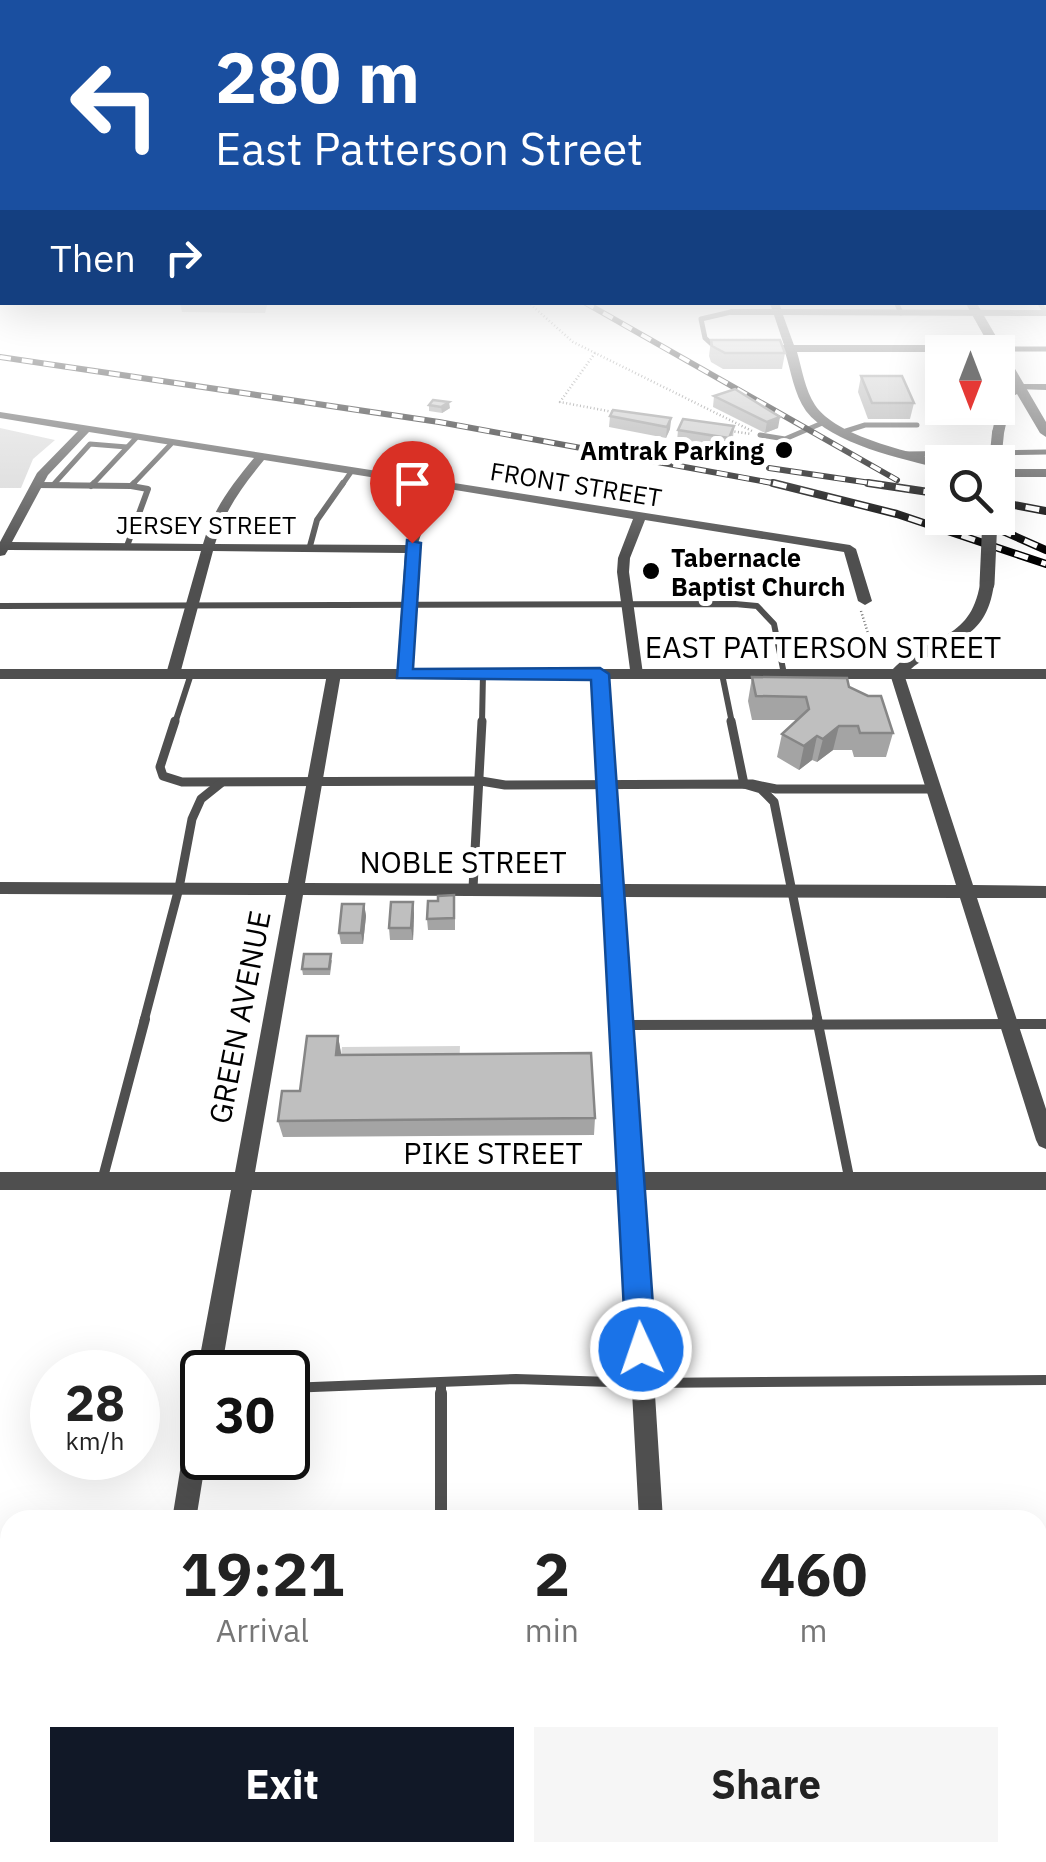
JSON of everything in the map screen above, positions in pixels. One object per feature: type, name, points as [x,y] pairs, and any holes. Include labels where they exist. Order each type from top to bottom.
[{"type":"street","points":[[801,381],[808,404],[827,422],[925,460]]},
{"type":"street","points":[[1016,381],[1045,429]]},
{"type":"street","points":[[997,445],[1006,395],[1019,386],[1046,386]]},
{"type":"street","name":"FRONT STREET","points":[[0,415],[132,442],[172,444],[850,549],[865,601]]},
{"type":"street","points":[[1,549],[54,459],[85,430]]},
{"type":"street","points":[[182,674],[191,606],[207,546],[221,508],[260,458]]},
{"type":"street","points":[[1015,473],[1046,474]]},
{"type":"street","points":[[404,674],[412,549],[418,526],[445,487]]},
{"type":"street","points":[[636,674],[624,558],[640,517]]},
{"type":"street","points":[[989,535],[985,606],[968,628],[897,674],[1046,1140]]},
{"type":"street","name":"JERSEY STREET","points":[[1,549],[412,549]]},
{"type":"street","name":"EAST PATTERSON STREET","points":[[0,674],[1046,674]]},
{"type":"street","name":"GREEN AVENUE","points":[[213,1350],[334,674]]},
{"type":"street","points":[[600,674],[650,1510]]},
{"type":"street","name":"NOBLE STREET","points":[[0,888],[1046,892]]},
{"type":"street","name":"PIKE STREET","points":[[0,1181],[1046,1181]]},
{"type":"street","points":[[186,1510],[190,1480]]},
{"type":"lane","points":[[760,435],[785,439],[827,422]]},
{"type":"lane","points":[[846,431],[866,425],[917,425]]},
{"type":"lane","points":[[53,485],[90,444],[132,442]]},
{"type":"lane","points":[[91,486],[132,442]]},
{"type":"lane","points":[[131,486],[172,444]]},
{"type":"lane","points":[[905,454],[1046,452]]},
{"type":"lane","points":[[310,546],[317,520],[351,472]]},
{"type":"lane","points":[[37,485],[148,489],[126,546]]},
{"type":"lane","points":[[0,606],[757,606],[774,624],[784,674]]},
{"type":"lane","points":[[182,674],[160,767],[163,776],[182,782],[481,781],[505,785],[744,784],[776,790],[934,789]]},
{"type":"lane","points":[[472,888],[481,781],[483,674]]},
{"type":"lane","points":[[722,674],[744,784]]},
{"type":"lane","points":[[102,1181],[178,888],[192,819],[201,800],[220,782]]},
{"type":"lane","points":[[744,784],[761,789],[774,802],[850,1182]]},
{"type":"lane","points":[[621,1025],[1046,1024]]},
{"type":"lane","points":[[310,1387],[516,1379],[643,1383],[1046,1380]]},
{"type":"lane","points":[[441,1510],[442,1384]]},
{"type":"path","points":[[575,381],[560,402],[614,412]]},
{"type":"path","points":[[651,381],[760,435]]},
{"type":"path","points":[[724,430],[760,435]]},
{"type":"path","points":[[865,601],[858,601],[876,658]]},
{"type":"shaded area","points":[[0,428],[55,440],[33,459],[21,488],[0,488]]},
{"type":"shaded area","points":[[460,1046],[459,1071],[339,1072],[342,1047]]},
{"type":"building","points":[[863,381],[904,381],[914,403],[872,403]]},
{"type":"building","points":[[735,389],[780,417],[767,422],[714,396]]},
{"type":"building","points":[[433,400],[449,402],[441,407],[429,405]]},
{"type":"building","points":[[613,410],[671,418],[667,427],[610,416]]},
{"type":"building","points":[[683,419],[734,426],[729,438],[678,430]]},
{"type":"building","points":[[752,677],[847,678],[849,687],[868,696],[881,696],[893,733],[860,733],[858,726],[839,726],[823,739],[817,736],[804,746],[782,734],[809,709],[806,697],[756,696]]},
{"type":"building","points":[[454,895],[454,918],[427,919],[428,901]]},
{"type":"building","points":[[391,902],[413,902],[411,928],[389,928]]},
{"type":"building","points":[[342,904],[364,904],[361,933],[339,933]]},
{"type":"building","points":[[304,954],[331,954],[329,969],[302,969]]},
{"type":"building","points":[[307,1036],[338,1036],[336,1055],[591,1053],[595,1118],[278,1121],[282,1091],[300,1091]]},
{"type":"railway","points":[[161,381],[439,422],[776,484]]},
{"type":"railway","points":[[723,381],[897,480]]},
{"type":"railway","points":[[769,468],[884,485]]},
{"type":"railway","points":[[868,483],[925,491]]},
{"type":"railway","points":[[776,484],[783,485]]},
{"type":"railway","points":[[776,484],[897,514],[1046,564]]},
{"type":"railway","points":[[1015,505],[1046,511]]},
{"type":"railway","points":[[1012,535],[1046,550]]},
{"type":"place","name":"Amtrak Parking","points":[[784,450]]},
{"type":"place","name":"Tabernacle Baptist Church","points":[[651,571]]},
{"type":"route","points":[[412,543],[404,674],[600,674],[641,1349]]}]
